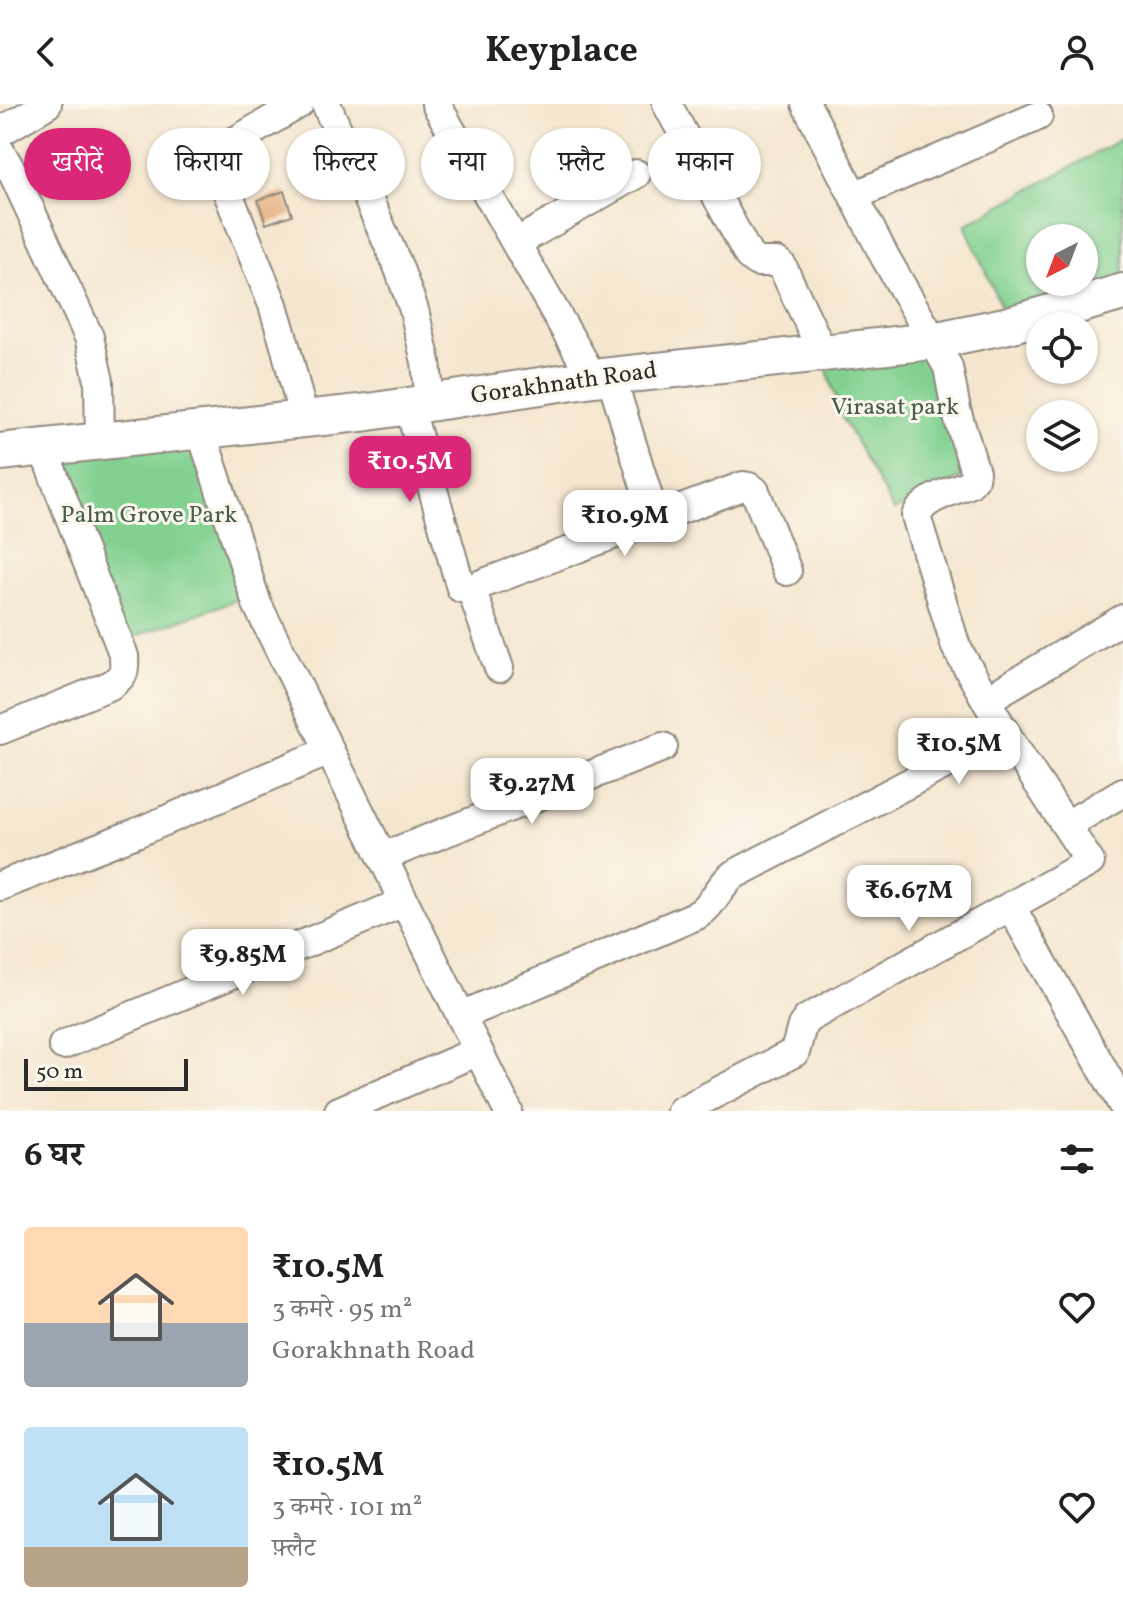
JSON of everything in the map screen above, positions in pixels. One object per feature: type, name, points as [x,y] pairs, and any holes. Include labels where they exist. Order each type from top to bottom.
[{"type":"main road","name":"Gorakhnath Road","points":[[0,452],[304,420],[602,377],[932,341],[1009,325],[1123,292]]},
{"type":"street","points":[[0,132],[47,104]]},
{"type":"street","points":[[299,104],[220,150],[215,161],[273,305],[304,420]]},
{"type":"street","points":[[326,104],[398,266],[414,310],[426,362],[420,405],[461,588]]},
{"type":"street","points":[[436,104],[516,243],[602,377],[655,519]]},
{"type":"street","points":[[667,104],[749,256],[757,262],[777,262],[782,266],[823,353]]},
{"type":"street","points":[[681,1111],[795,1052],[807,1019],[1090,862],[1005,733],[956,647],[916,516],[927,502],[974,479],[975,472],[956,410],[948,367],[806,104]]},
{"type":"street","points":[[854,196],[1041,108]]},
{"type":"street","points":[[0,151],[89,337],[99,381],[100,442]]},
{"type":"street","points":[[516,243],[636,174]]},
{"type":"street","points":[[201,431],[257,604],[508,1111]]},
{"type":"street","points":[[0,730],[111,685],[122,677],[125,667],[124,656],[43,448]]},
{"type":"street","points":[[499,668],[473,594],[479,585],[743,486],[755,491],[787,571]]},
{"type":"street","points":[[986,700],[1120,627]]},
{"type":"street","points":[[461,1016],[697,915],[733,875],[1005,733]]},
{"type":"street","points":[[382,857],[663,747]]},
{"type":"street","points":[[0,886],[136,833],[329,751]]},
{"type":"street","points":[[1067,825],[1123,792]]},
{"type":"street","points":[[63,1045],[404,902]]},
{"type":"street","points":[[1011,907],[1123,1105]]},
{"type":"street","points":[[339,1111],[478,1051]]},
{"type":"green space","points":[[1123,138],[1123,292],[1054,312],[1026,312],[1026,320],[1009,325],[965,225]]},
{"type":"green space","name":"Virasat park","points":[[927,348],[940,371],[963,477],[894,511],[843,419],[824,361]]},
{"type":"green space","name":"Palm Grove Park","points":[[198,435],[248,596],[119,642],[48,451]]},
{"type":"building","points":[[284,191],[292,215],[266,224],[258,200],[270,200],[270,196]]}]
